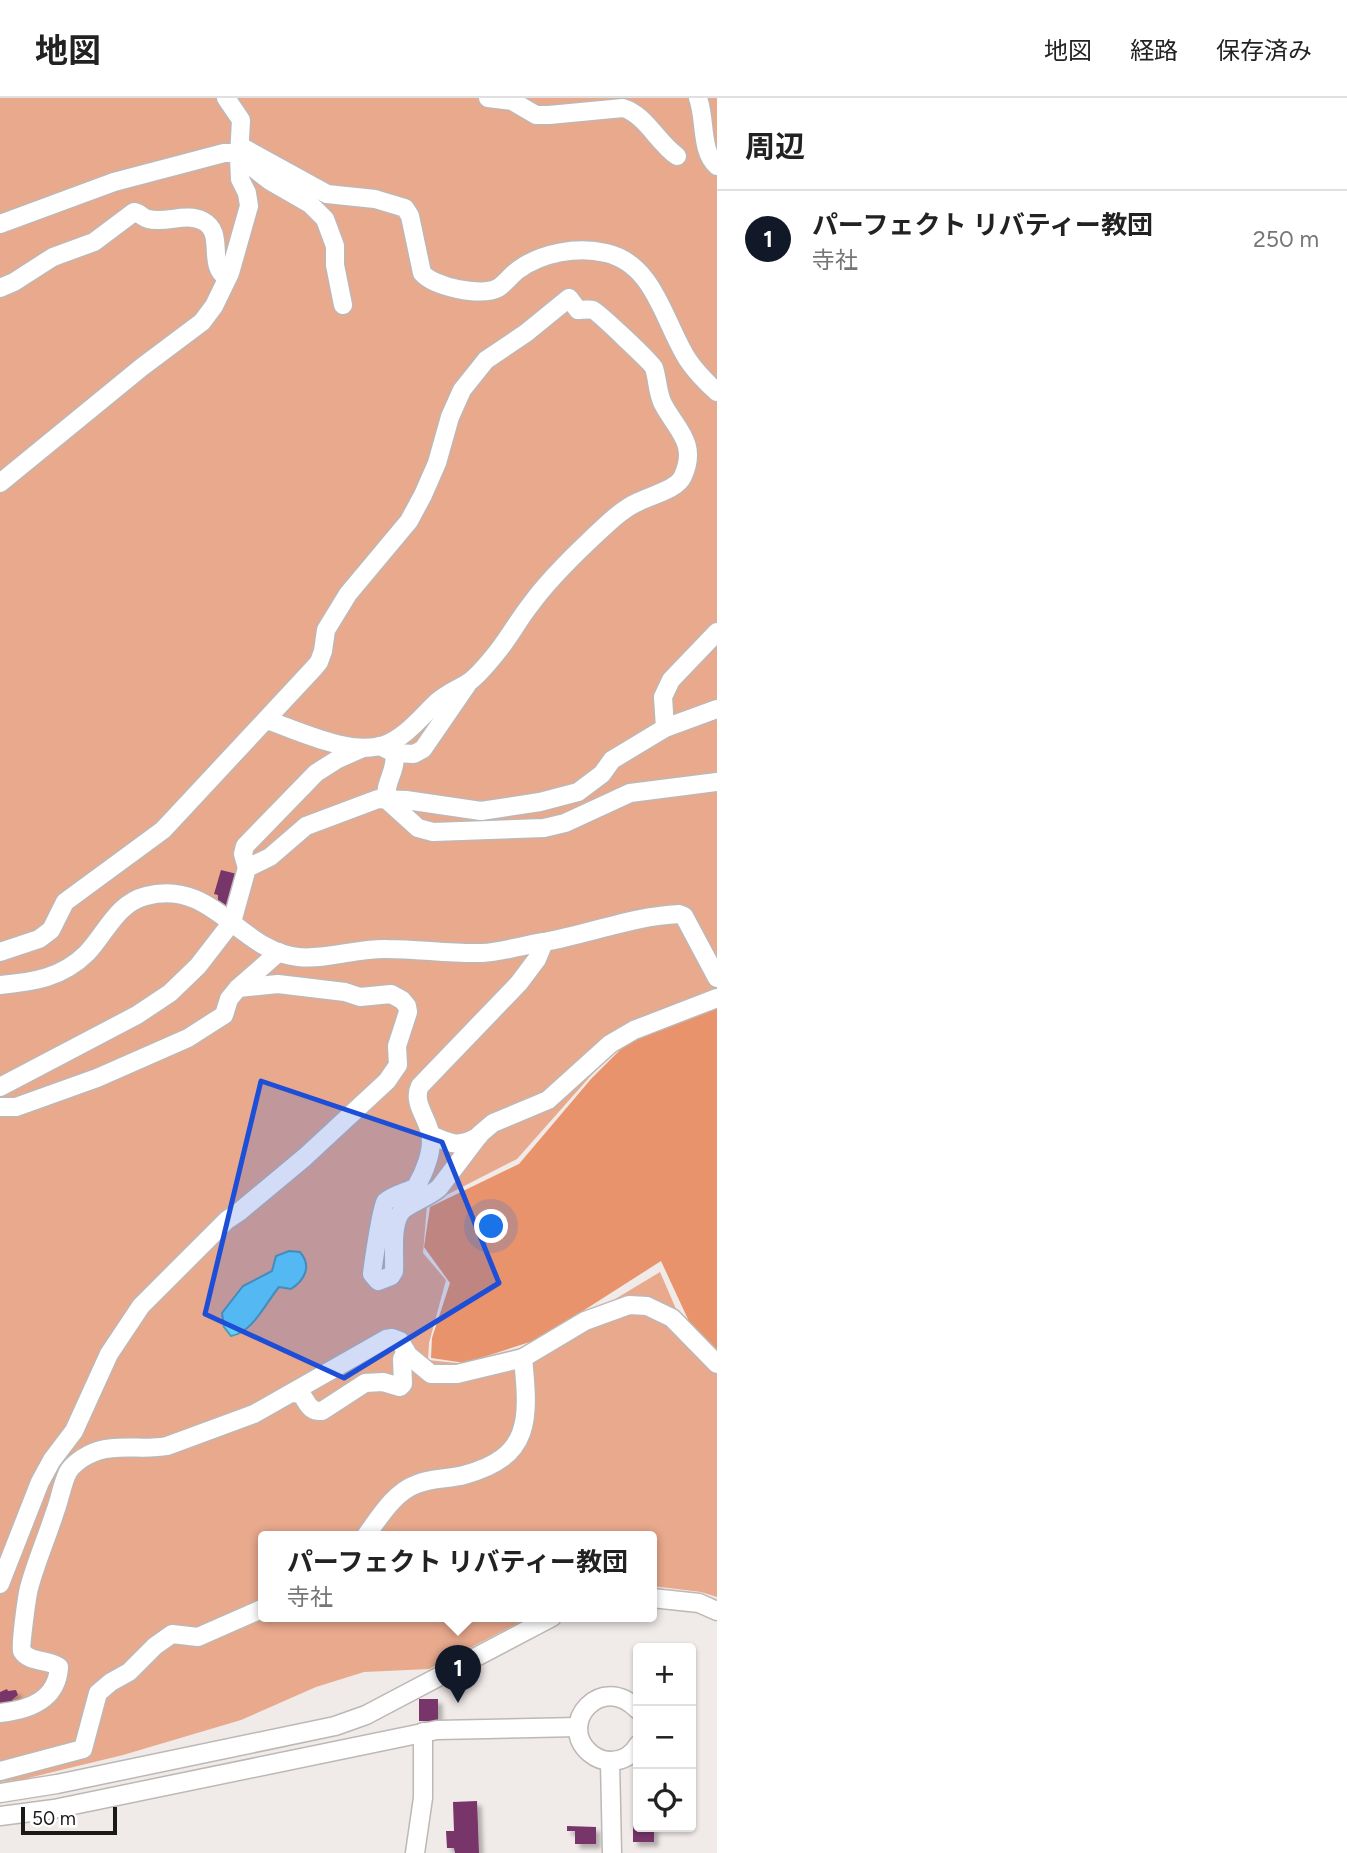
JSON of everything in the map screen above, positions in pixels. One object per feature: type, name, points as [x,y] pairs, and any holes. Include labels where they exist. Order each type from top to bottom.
[{"type":"lane","points":[[0,483],[142,367],[202,322],[214,306],[227,278],[249,206],[247,193],[240,179],[241,120],[226,98]]},
{"type":"lane","points":[[488,98],[512,101],[536,115],[623,108],[632,110],[668,150],[677,156]]},
{"type":"lane","points":[[698,98],[705,126],[705,149],[717,166]]},
{"type":"lane","points":[[240,151],[270,181],[310,204],[325,219],[335,246],[334,265],[343,305]]},
{"type":"lane","points":[[0,224],[114,182],[240,151],[327,194],[375,199],[405,208],[410,216],[422,273],[428,280],[438,283],[466,290],[485,291],[496,289],[516,271],[548,255],[588,251],[619,258],[645,278],[687,359],[717,392]]},
{"type":"lane","points":[[0,288],[52,257],[94,242],[134,212],[146,219],[204,221],[216,240],[216,264],[219,272],[227,278]]},
{"type":"lane","points":[[0,952],[39,939],[51,930],[65,902],[163,830],[319,662],[326,630],[348,594],[409,521],[437,463],[450,416],[462,390],[486,360],[569,298],[578,310],[594,310],[601,315],[606,323],[650,361],[654,368],[659,396],[687,444],[688,456],[679,482],[635,503],[588,542],[532,602],[497,652],[468,682],[423,749],[414,754],[348,747],[267,720]]},
{"type":"lane","points":[[665,727],[663,697],[671,680],[717,632]]},
{"type":"lane","points":[[0,1087],[137,1015],[170,993],[198,966],[232,922],[247,868],[243,854],[245,846],[327,765],[379,749],[397,738],[443,697],[468,682]]},
{"type":"lane","points":[[247,868],[270,857],[306,826],[378,799],[481,811],[540,802],[578,792],[602,774],[612,760],[665,727],[717,709]]},
{"type":"lane","points":[[379,749],[395,760],[386,788],[387,800],[418,828],[425,831],[544,828],[565,823],[630,793],[717,782]]},
{"type":"lane","points":[[0,985],[46,980],[71,966],[87,953],[131,901],[147,895],[190,896],[205,902],[264,946],[298,957],[329,957],[385,948],[485,953],[679,914],[684,916],[717,978]]},
{"type":"lane","points":[[450,1175],[449,1153],[418,1102],[417,1092],[519,983],[537,959],[544,942]]},
{"type":"lane","points":[[0,1107],[16,1107],[188,1038],[224,1015],[229,999],[238,988],[279,952]]},
{"type":"lane","points":[[0,1584],[40,1482],[52,1460],[74,1431],[109,1354],[141,1306],[227,1220],[305,1157],[387,1081],[398,1065],[397,1046],[408,1012],[402,1000],[391,994],[360,997],[345,992],[278,984],[238,988]]},
{"type":"lane","points":[[438,1138],[416,1187],[388,1199],[381,1209],[378,1245],[372,1268],[374,1278],[378,1281],[391,1276],[394,1271],[397,1219],[402,1210],[431,1195],[450,1175],[479,1136],[493,1123],[548,1100],[610,1044],[634,1030],[717,998]]},
{"type":"lane","points":[[438,1138],[459,1144],[479,1136]]},
{"type":"lane","points":[[0,1713],[37,1705],[58,1678],[59,1667],[52,1661],[31,1659],[23,1654],[20,1646],[29,1589],[70,1469],[89,1454],[109,1448],[167,1446],[254,1414],[392,1338],[400,1341],[406,1351],[431,1374],[457,1374],[523,1358],[585,1321],[629,1305],[647,1306],[672,1318],[717,1364]]},
{"type":"lane","points":[[293,1393],[301,1394],[308,1406],[317,1411],[365,1383],[383,1382],[400,1387],[403,1384],[402,1359],[406,1351]]},
{"type":"lane","points":[[370,1531],[401,1493],[417,1483],[463,1476],[490,1467],[509,1455],[521,1436],[525,1419],[527,1390],[523,1358]]},
{"type":"lane","points":[[657,1599],[699,1603],[717,1611]]},
{"type":"lane","points":[[0,1770],[83,1749],[98,1692],[129,1672],[155,1646],[172,1634],[198,1637],[258,1611]]},
{"type":"lane","points":[[0,1793],[57,1784],[335,1726],[366,1714],[542,1622]]},
{"type":"lane","points":[[633,1752],[624,1759],[610,1761],[597,1758],[587,1751],[580,1740],[578,1727],[582,1714],[590,1703],[603,1696],[617,1696],[630,1701],[634,1706]]},
{"type":"lane","points":[[0,1816],[54,1809],[423,1732],[578,1727]]},
{"type":"lane","points":[[415,1853],[424,1798],[423,1732]]},
{"type":"lane","points":[[610,1761],[612,1853]]},
{"type":"highlighted area","points":[[261,1081],[442,1142],[499,1283],[344,1378],[205,1314]]},
{"type":"shaded area","points":[[0,98],[717,98],[717,1004],[634,1027],[517,1159],[427,1205],[423,1253],[446,1280],[429,1343],[428,1360],[476,1365],[549,1339],[660,1272],[686,1332],[717,1360],[717,1597],[701,1592],[657,1587],[657,1531],[258,1531],[258,1622],[520,1622],[429,1669],[364,1672],[316,1687],[241,1720],[123,1755],[24,1779],[0,1782]]},
{"type":"shaded area","points":[[717,1008],[717,1350],[693,1330],[661,1261],[539,1339],[465,1363],[431,1358],[432,1338],[450,1283],[424,1247],[430,1207],[519,1164],[591,1079],[638,1032]]},
{"type":"water","points":[[289,1251],[300,1252],[304,1257],[306,1267],[303,1277],[291,1289],[279,1287],[252,1323],[231,1336],[224,1327],[222,1313],[243,1286],[272,1271],[276,1256]]},
{"type":"building","points":[[221,870],[241,875],[229,903],[224,907],[218,902],[218,895],[214,894]]},
{"type":"building","points":[[7,1689],[16,1690],[18,1695],[13,1702],[0,1709],[0,1692]]},
{"type":"building","points":[[419,1699],[438,1699],[438,1721],[419,1721]]},
{"type":"building","points":[[477,1801],[479,1853],[455,1853],[454,1848],[447,1848],[446,1831],[454,1831],[453,1802]]},
{"type":"building","points":[[567,1826],[596,1827],[596,1844],[575,1844],[575,1831],[567,1831]]},
{"type":"building","points":[[633,1832],[654,1832],[654,1842],[633,1842]]},
{"type":"place","name":"パーフェクト リバティー教団","points":[[458,1703]]}]
